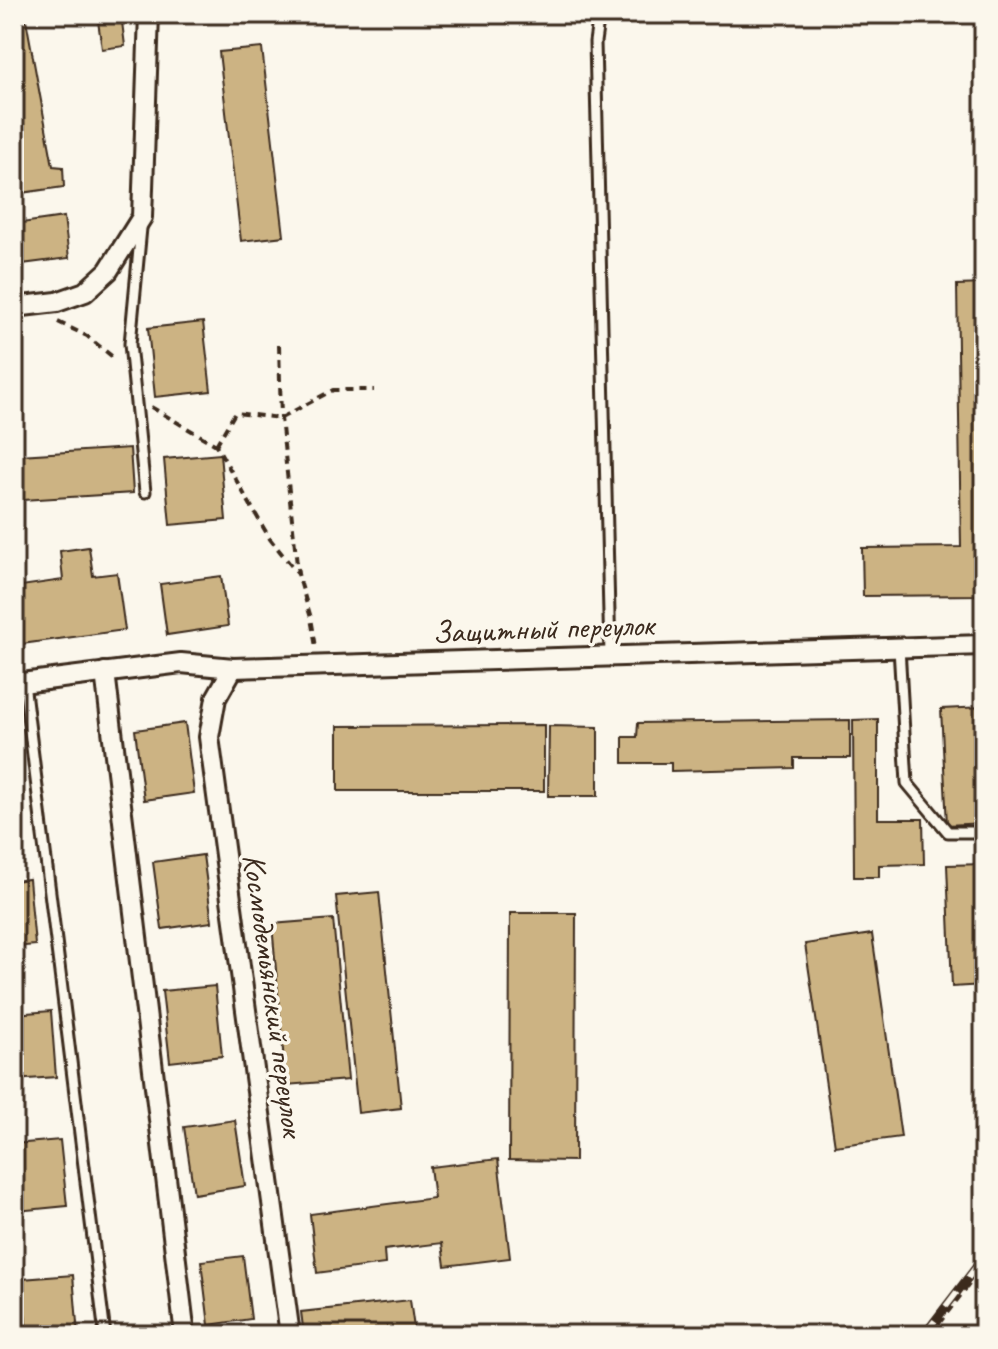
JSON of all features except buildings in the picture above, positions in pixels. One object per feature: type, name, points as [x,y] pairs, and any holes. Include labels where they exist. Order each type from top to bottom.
[{"type":"street","points":[[14,307],[57,302],[85,292],[108,271],[142,217],[149,14]]},
{"type":"street","name":"Защитный переулок","points":[[19,683],[181,663],[233,668],[984,645]]},
{"type":"street","name":"Космодемьянский переулок","points":[[233,668],[216,698],[209,737],[290,1335]]},
{"type":"street","points":[[105,672],[185,1335]]},
{"type":"lane","points":[[599,14],[595,42],[610,655]]},
{"type":"lane","points":[[142,217],[130,344],[145,492]]},
{"type":"lane","points":[[899,648],[907,783],[948,832],[984,832]]},
{"type":"lane","points":[[19,683],[105,1335]]},
{"type":"path","points":[[50,318],[87,336],[114,358],[153,409],[176,418],[216,445],[270,539],[298,574]]},
{"type":"path","points":[[279,345],[281,418],[298,574],[311,618],[318,665]]},
{"type":"path","points":[[216,445],[235,413],[281,418],[333,390],[374,390]]},
{"type":"path","points":[[930,1335],[984,1265]]},
{"type":"railway","points":[[924,1335],[984,1257]]}]
